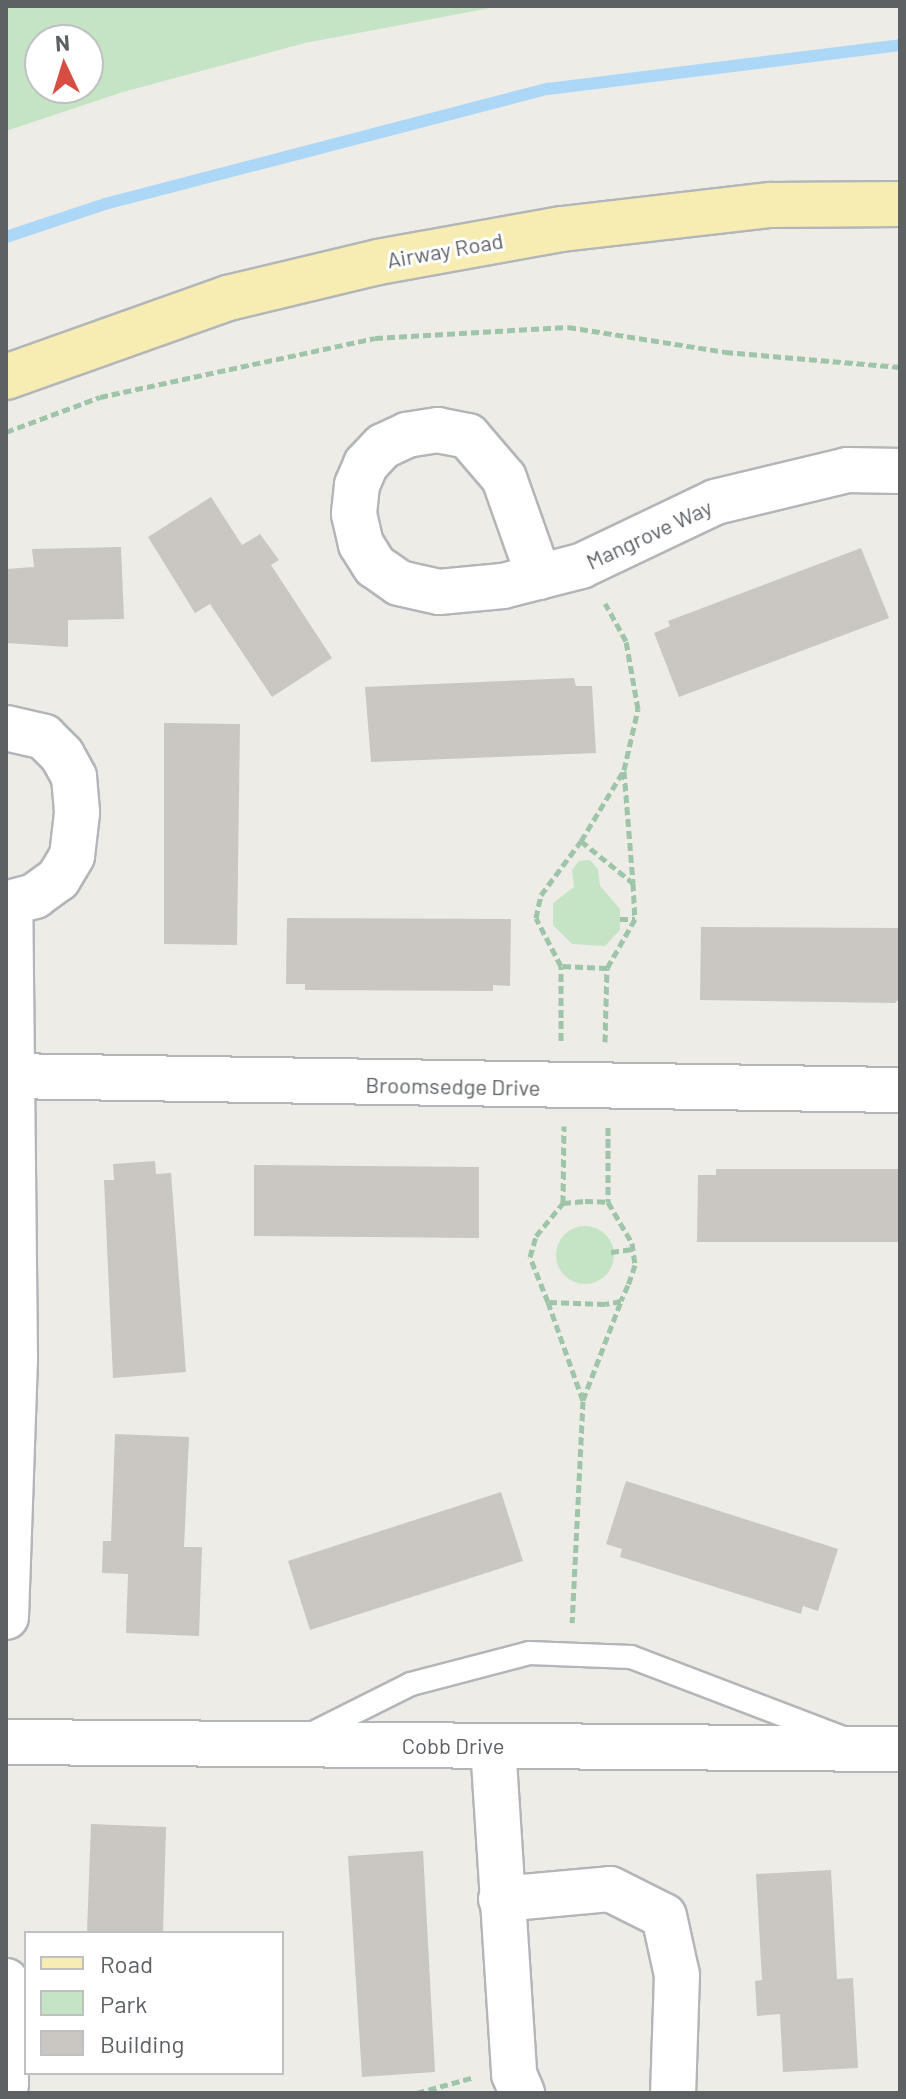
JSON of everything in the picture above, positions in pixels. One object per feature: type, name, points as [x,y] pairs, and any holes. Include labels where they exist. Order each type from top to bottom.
[{"type":"main road","name":"Airway Road","points":[[6,377],[228,298],[378,262],[562,229],[771,205],[900,204]]},
{"type":"street","name":"Mangrove Way","points":[[560,571],[504,478],[468,436],[438,430],[407,435],[383,446],[366,464],[357,485],[354,514],[361,544],[375,566],[399,583],[439,592],[560,571],[715,502],[847,470],[900,471]]},
{"type":"street","points":[[6,728],[44,737],[62,755],[74,777],[77,813],[72,856],[58,879],[35,896],[8,904],[7,1076],[15,1359],[6,1617]]},
{"type":"street","name":"Broomsedge Drive","points":[[7,1076],[587,1089],[900,1090]]},
{"type":"street","name":"Cobb Drive","points":[[6,1742],[886,1749]]},
{"type":"street","points":[[493,1746],[501,1899],[518,2083]]},
{"type":"street","points":[[501,1899],[610,1889],[664,1916],[677,1975],[673,2093]]},
{"type":"street","points":[[6,1981],[6,2085]]},
{"type":"lane","points":[[288,1746],[411,1684],[529,1653],[631,1657],[886,1749]]},
{"type":"path","points":[[6,432],[100,397],[375,338],[568,327],[725,352],[900,367]]},
{"type":"path","points":[[560,571],[626,641],[635,669],[638,709],[624,770],[635,919],[607,968],[607,1037],[587,1089],[564,1127],[563,1203],[536,1236],[530,1257],[583,1401]]},
{"type":"path","points":[[571,1654],[583,1401],[635,1265],[633,1249],[608,1202],[608,1125],[560,1038],[561,966],[536,918],[541,895],[581,841],[624,770]]},
{"type":"path","points":[[581,841],[633,883]]},
{"type":"path","points":[[620,919],[635,919]]},
{"type":"path","points":[[561,966],[607,968]]},
{"type":"path","points":[[563,1203],[608,1202]]},
{"type":"path","points":[[611,1252],[633,1249]]},
{"type":"path","points":[[548,1302],[587,1307],[621,1301]]},
{"type":"path","points":[[417,2093],[480,2076],[518,2083]]},
{"type":"green space","points":[[6,6],[501,6],[305,43],[104,98],[104,24],[24,24],[24,104],[87,104],[6,131]]},
{"type":"green space","points":[[590,860],[598,869],[600,886],[620,909],[620,930],[605,946],[572,944],[553,925],[553,903],[574,887],[572,870],[579,861]]},
{"type":"green space","points":[[585,1226],[606,1234],[614,1255],[606,1276],[585,1284],[564,1276],[556,1255],[564,1234]]},
{"type":"building","points":[[211,497],[242,545],[260,534],[279,560],[271,565],[332,658],[272,697],[210,604],[195,613],[148,537]]},
{"type":"building","points":[[121,547],[124,619],[68,620],[68,647],[6,643],[6,569],[34,567],[32,549]]},
{"type":"building","points":[[861,548],[889,618],[679,697],[654,633],[670,626],[668,621]]},
{"type":"building","points":[[574,678],[576,686],[592,686],[596,753],[371,762],[365,687]]},
{"type":"building","points":[[164,723],[240,724],[237,945],[164,944]]},
{"type":"building","points":[[287,918],[511,919],[510,986],[493,985],[493,991],[305,990],[305,984],[286,984]]},
{"type":"building","points":[[701,927],[900,928],[900,998],[895,1003],[700,1000]]},
{"type":"building","points":[[155,1161],[156,1174],[171,1173],[186,1372],[113,1378],[104,1180],[114,1180],[113,1164]]},
{"type":"building","points":[[254,1165],[479,1167],[479,1238],[254,1236]]},
{"type":"building","points":[[716,1169],[900,1169],[900,1242],[697,1242],[698,1175],[716,1175]]},
{"type":"building","points":[[115,1434],[189,1437],[184,1547],[202,1547],[199,1636],[126,1633],[128,1574],[102,1573],[103,1541],[111,1541]]},
{"type":"building","points":[[626,1481],[838,1549],[818,1611],[803,1606],[801,1614],[620,1557],[622,1549],[606,1544]]},
{"type":"building","points":[[501,1492],[523,1561],[310,1630],[288,1561]]},
{"type":"building","points":[[91,1824],[166,1827],[163,1931],[87,1931]]},
{"type":"building","points":[[423,1851],[435,2072],[362,2077],[348,1856]]},
{"type":"building","points":[[831,1870],[837,1979],[853,1978],[858,2068],[783,2072],[780,2014],[757,2016],[755,1981],[762,1980],[756,1874]]},
{"type":"waterway","points":[[6,237],[105,204],[548,89],[900,45]]}]
